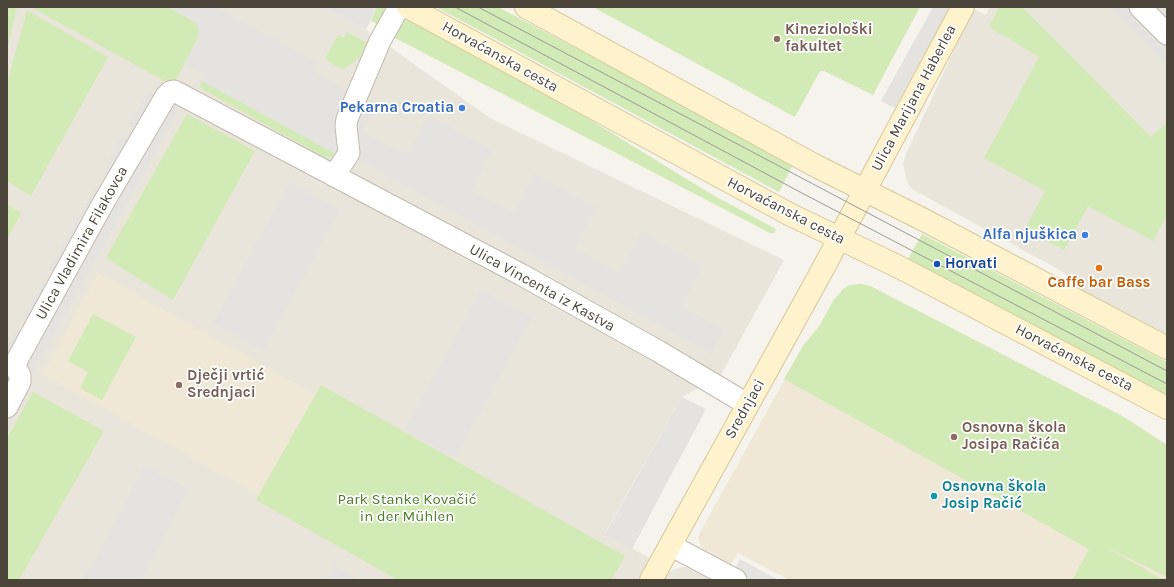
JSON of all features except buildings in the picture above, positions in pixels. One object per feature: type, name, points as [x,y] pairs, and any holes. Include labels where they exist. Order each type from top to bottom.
[{"type":"street","points":[[334,176],[349,153],[346,126],[347,118],[380,41],[399,7]]},
{"type":"street","name":"Horvaćanska cesta","points":[[408,7],[789,214],[914,276],[1167,408]]},
{"type":"street","points":[[526,7],[814,165],[1167,348]]},
{"type":"street","name":"Ulica Marijana Haberlea","points":[[839,239],[963,7]]},
{"type":"street","points":[[1140,7],[1167,34]]},
{"type":"street","name":"Ulica Vladimira Filakovca","points":[[7,407],[20,382],[20,375],[15,367],[17,360],[101,207],[166,96],[170,92],[174,91],[181,93]]},
{"type":"street","name":"Ulica Vincenta iz Kastva","points":[[181,93],[528,279],[658,351],[747,404]]},
{"type":"street","name":"Srednjaci","points":[[651,580],[839,239]]},
{"type":"street","points":[[670,545],[736,580]]},
{"type":"shaded area","points":[[7,7],[322,7],[366,30],[490,118],[784,260],[721,375],[682,397],[605,533],[651,559],[639,580],[7,580]]},
{"type":"shaded area","points":[[168,7],[215,7],[317,62],[313,71],[375,107],[362,132],[402,153],[409,151],[429,115],[491,150],[471,191],[514,213],[534,173],[596,208],[574,248],[619,273],[642,232],[702,266],[682,307],[724,330],[712,354],[355,158],[338,149],[336,154],[202,81],[204,75],[185,65],[198,38],[199,27],[192,19]]},
{"type":"shaded area","points":[[322,7],[377,7],[366,30]]},
{"type":"shaded area","points":[[933,7],[950,7],[895,108],[881,101]]},
{"type":"shaded area","points":[[990,7],[1167,7],[1167,337],[1084,292],[1063,272],[912,189],[908,184],[903,164],[906,154],[973,9],[986,15]]},
{"type":"shaded area","points":[[1109,7],[1167,7],[1167,65]]},
{"type":"shaded area","points":[[148,91],[158,98],[140,131],[129,125]]},
{"type":"shaded area","points":[[169,102],[180,108],[31,376],[21,371]]},
{"type":"shaded area","points":[[122,136],[133,142],[113,179],[103,173]]},
{"type":"shaded area","points":[[290,182],[340,210],[263,351],[213,323]]},
{"type":"shaded area","points":[[96,186],[106,192],[59,276],[49,270]]},
{"type":"shaded area","name":"Dječji vrtić Srednjaci","points":[[98,273],[316,395],[260,496],[42,374]]},
{"type":"shaded area","points":[[43,282],[53,287],[33,323],[23,318]]},
{"type":"shaded area","name":"Osnovna škola Josipa Račića","points":[[861,284],[870,286],[1124,417],[1167,445],[1167,580],[789,580],[738,553],[731,564],[703,549],[700,545],[698,536],[803,346],[820,325],[833,301],[843,289],[849,285]]},
{"type":"shaded area","points":[[481,290],[532,317],[455,458],[404,430]]},
{"type":"shaded area","points":[[16,330],[26,335],[7,369],[7,347]]},
{"type":"shaded area","points":[[682,397],[706,409],[632,549],[605,534]]},
{"type":"shaded area","points":[[145,466],[189,490],[141,580],[84,580]]},
{"type":"shaded area","points":[[740,559],[778,580],[750,580],[734,571]]},
{"type":"shaded area","points":[[334,566],[360,580],[326,580]]},
{"type":"shaded area","points":[[681,567],[688,567],[714,580],[662,580],[671,571]]},
{"type":"green space","points":[[7,7],[17,7],[7,50]]},
{"type":"green space","points":[[31,7],[168,7],[196,23],[200,32],[174,83],[168,83]]},
{"type":"green space","points":[[377,7],[385,7],[387,13],[379,25],[371,21]]},
{"type":"green space","points":[[436,7],[498,7],[794,163],[779,192]]},
{"type":"green space","name":"Kineziološki fakultet","points":[[593,7],[920,7],[873,95],[824,71],[820,71],[795,117]]},
{"type":"green space","points":[[999,7],[1022,7],[1151,137],[1167,122],[1167,215],[1153,241],[1088,206],[1064,250],[1025,229],[1045,191],[984,158],[1039,57],[989,27]]},
{"type":"green space","points":[[27,10],[108,57],[31,196],[7,181],[7,84]]},
{"type":"green space","points":[[403,20],[413,21],[589,119],[711,194],[776,229],[774,233],[770,233],[395,38],[390,29]]},
{"type":"green space","points":[[347,32],[370,45],[366,53],[343,70],[325,59],[338,35],[344,38]]},
{"type":"green space","points":[[202,81],[336,154],[331,158],[320,155],[202,89],[200,86]]},
{"type":"green space","points":[[187,114],[255,151],[173,300],[109,260],[107,256]]},
{"type":"green space","points":[[7,204],[21,213],[7,239]]},
{"type":"green space","points":[[922,234],[1167,362],[1167,396],[908,259]]},
{"type":"green space","points":[[861,284],[870,286],[1124,417],[1167,445],[1167,577],[1104,546],[1164,580],[1072,580],[1089,549],[784,379],[803,346],[820,325],[833,301],[843,289],[849,285]]},
{"type":"green space","points":[[93,314],[136,337],[102,400],[80,388],[88,372],[68,361]]},
{"type":"green space","name":"Park Stanke Kovačić in der Mühlen","points":[[321,385],[625,556],[611,580],[398,580],[256,500]]},
{"type":"green space","points":[[33,392],[104,431],[19,580],[7,580],[7,438]]},
{"type":"tram line","points":[[455,7],[800,192],[1167,384]]},
{"type":"tram line","points":[[478,7],[1167,371]]},
{"type":"place","name":"Kineziološki fakultet","points":[[777,39]]},
{"type":"place","name":"Pekarna Croatia","points":[[462,108]]},
{"type":"place","name":"Alfa njuškica","points":[[1085,235]]},
{"type":"place","name":"Horvati","points":[[937,264]]},
{"type":"place","name":"Caffe bar Bass","points":[[1099,268]]},
{"type":"place","name":"Dječji vrtić Srednjaci","points":[[179,385]]},
{"type":"place","name":"Osnovna škola Josipa Račića","points":[[954,437]]},
{"type":"place","name":"Osnovna škola Josip Račić","points":[[934,496]]}]
